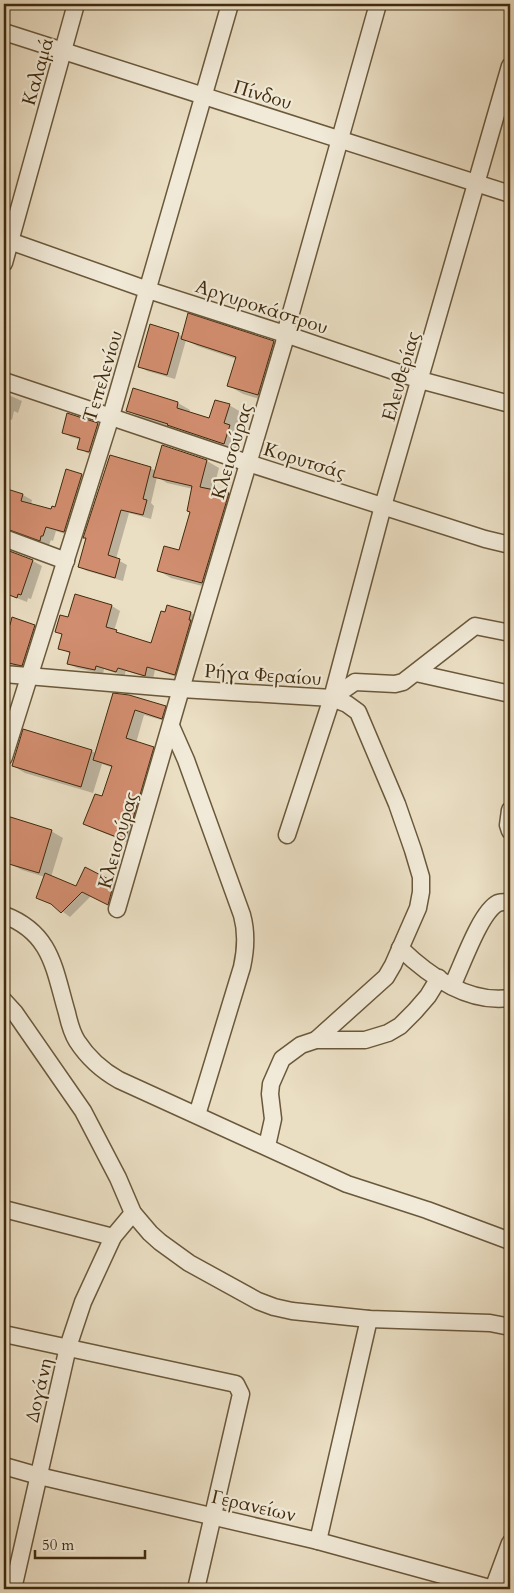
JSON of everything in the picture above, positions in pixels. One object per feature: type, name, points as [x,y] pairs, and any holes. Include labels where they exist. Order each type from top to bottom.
[{"type":"street","name":"Καλαμά","points":[[4,264],[7,240],[64,52],[76,4]]},
{"type":"street","name":"Τεπελενίου","points":[[4,758],[111,416],[230,4]]},
{"type":"street","name":"Κλεισούρας","points":[[117,908],[284,343],[378,4]]},
{"type":"street","name":"Πίνδου","points":[[4,32],[510,194]]},
{"type":"street","name":"Ελευθερίας","points":[[287,835],[332,698],[383,506],[507,86],[510,66]]},
{"type":"street","name":"Αργυροκάστρου","points":[[7,240],[148,290],[420,380],[510,404]]},
{"type":"street","name":"Κορυτσάς","points":[[4,381],[248,463],[510,545]]},
{"type":"street","points":[[4,538],[66,561]]},
{"type":"street","name":"Ρήγα Φεραίου","points":[[4,674],[181,689],[332,698],[355,682],[394,684],[403,682],[475,626],[510,633]]},
{"type":"street","points":[[416,673],[510,694]]},
{"type":"street","points":[[316,1040],[386,977],[418,908],[421,892],[421,877],[397,804],[358,712],[347,704],[332,698]]},
{"type":"street","points":[[171,726],[186,760],[242,915],[246,936],[242,967],[197,1114]]},
{"type":"street","points":[[510,810],[508,825],[510,831]]},
{"type":"street","points":[[267,1146],[273,1119],[270,1094],[271,1084],[282,1059],[301,1045],[316,1040],[364,1040],[388,1034],[400,1026],[428,996],[461,968],[485,916],[498,904],[510,903]]},
{"type":"street","points":[[4,914],[29,928],[44,944],[54,967],[77,1041],[90,1058],[105,1072],[348,1184],[427,1210],[510,1241]]},
{"type":"street","points":[[400,948],[419,966],[476,997],[492,999],[510,998]]},
{"type":"street","points":[[4,1001],[15,1012],[83,1111],[134,1212],[150,1233],[170,1250],[210,1276],[258,1301],[292,1311],[369,1319],[490,1323],[510,1328]]},
{"type":"street","points":[[4,1210],[113,1237]]},
{"type":"street","name":"Δογάνη","points":[[13,1589],[68,1347],[83,1302],[113,1237],[134,1212]]},
{"type":"street","points":[[318,1541],[369,1319]]},
{"type":"street","points":[[4,1334],[236,1384],[241,1394],[196,1589]]},
{"type":"street","name":"Γερανείων","points":[[4,1466],[39,1476],[318,1541],[449,1583],[493,1589]]},
{"type":"street","points":[[493,1589],[510,1543]]},
{"type":"building","points":[[188,313],[274,341],[258,395],[227,386],[236,357],[181,339]]},
{"type":"building","points":[[150,324],[179,333],[167,375],[138,367]]},
{"type":"building","points":[[133,388],[178,402],[177,408],[209,418],[215,400],[230,404],[224,423],[230,425],[224,444],[126,411]]},
{"type":"building","points":[[67,413],[98,423],[89,452],[77,449],[80,438],[62,433]]},
{"type":"building","points":[[162,445],[207,460],[200,487],[229,493],[202,583],[157,571],[164,546],[179,550],[190,512],[187,511],[192,486],[153,477]]},
{"type":"building","points":[[110,455],[151,467],[143,499],[147,500],[143,515],[121,510],[108,555],[120,559],[115,578],[78,567],[86,538],[83,538]]},
{"type":"building","points":[[66,469],[82,474],[64,532],[46,527],[40,541],[4,528],[4,488],[23,494],[21,501],[51,509],[52,506],[55,507]]},
{"type":"building","points":[[4,549],[33,560],[21,595],[18,594],[17,598],[4,593]]},
{"type":"building","points":[[75,594],[112,605],[106,627],[151,643],[161,611],[165,612],[167,605],[191,612],[189,620],[191,620],[175,675],[147,667],[145,676],[118,668],[116,672],[96,666],[95,670],[67,664],[70,652],[58,649],[62,634],[55,632],[60,615],[68,617]]},
{"type":"building","points":[[12,617],[35,625],[22,666],[4,662],[4,623],[10,625]]},
{"type":"building","points":[[113,693],[129,695],[166,706],[162,719],[135,710],[126,738],[154,747],[133,819],[124,840],[83,824],[95,794],[102,796],[112,766],[93,760]]},
{"type":"building","points":[[23,729],[92,750],[81,787],[12,766]]},
{"type":"building","points":[[4,815],[52,830],[39,873],[9,864],[10,860],[4,859]]},
{"type":"building","points":[[85,867],[114,882],[108,905],[82,892],[61,913],[51,904],[36,898],[45,873],[76,886]]}]
